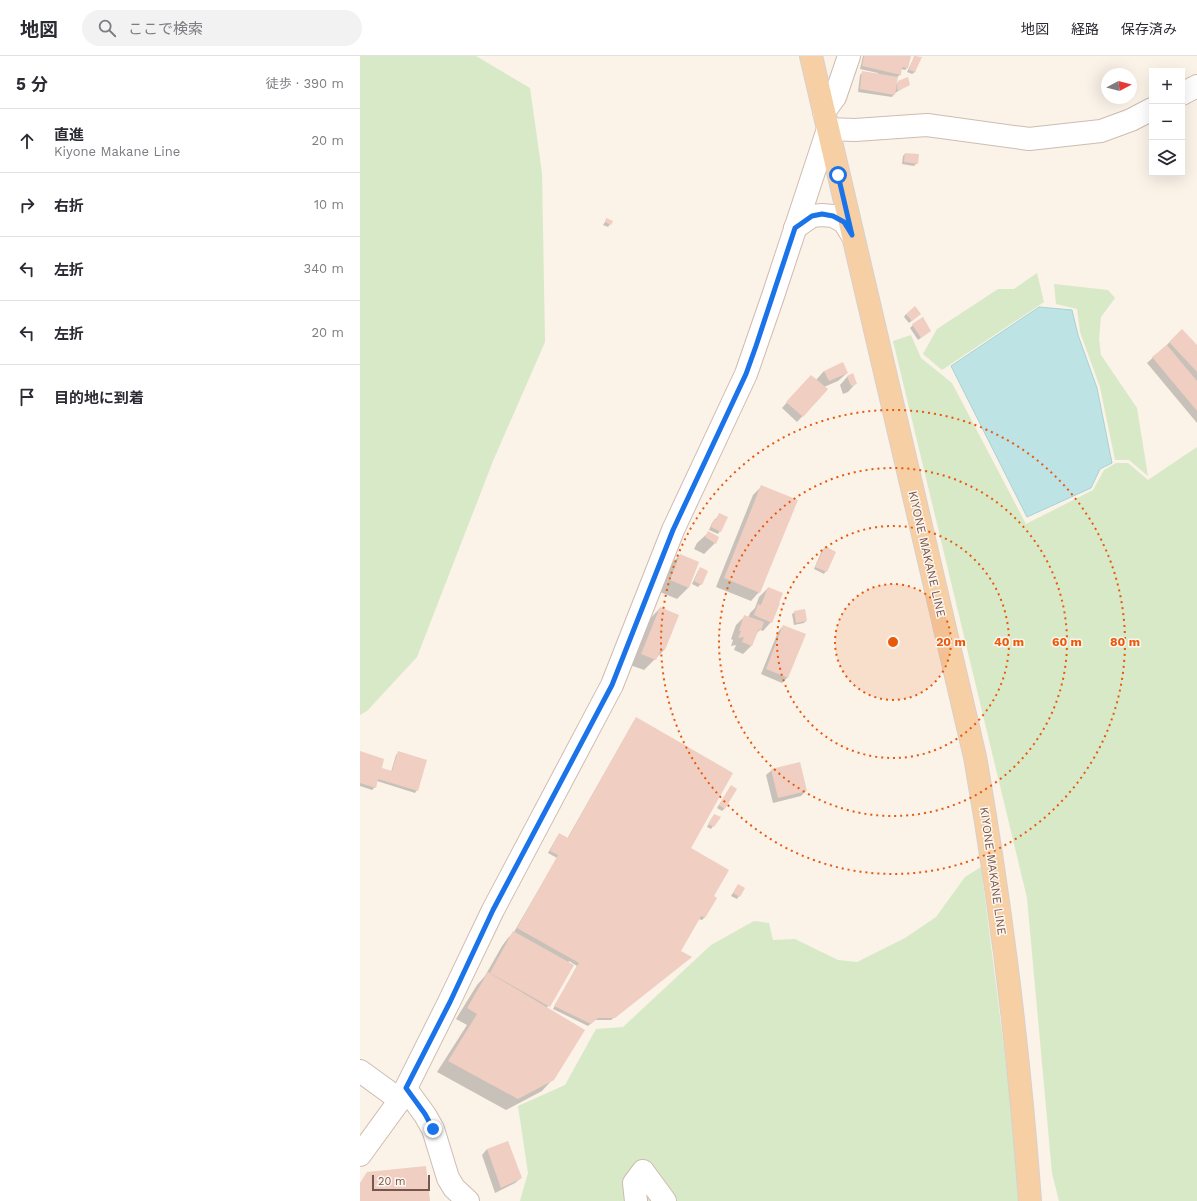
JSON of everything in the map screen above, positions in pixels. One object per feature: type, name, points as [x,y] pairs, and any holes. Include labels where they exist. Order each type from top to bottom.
[{"type":"main road","name":"KIYONE MAKANE LINE","points":[[811,56],[975,757],[989,837],[1011,996],[1024,1111],[1030,1201]]},
{"type":"street","points":[[360,1155],[403,1094],[450,1002],[493,910],[612,685],[673,530],[746,374],[795,228],[826,121],[848,56]]},
{"type":"street","points":[[1185,92],[1197,86]]},
{"type":"street","points":[[826,121],[855,130],[927,125],[1029,140],[1101,131],[1131,120],[1149,111]]},
{"type":"street","points":[[795,228],[812,216],[822,214],[833,216],[844,222],[852,235]]},
{"type":"street","points":[[360,1071],[403,1094],[425,1114],[433,1129],[448,1178],[454,1188],[468,1201]]},
{"type":"street","points":[[636,1201],[634,1183],[643,1171],[665,1201]]},
{"type":"green space","points":[[360,56],[476,56],[530,88],[542,173],[545,342],[493,461],[417,657],[367,711],[360,715]]},
{"type":"green space","points":[[1037,273],[1044,302],[942,370],[923,354],[937,329],[998,289],[1014,289]]},
{"type":"green space","points":[[1054,284],[1108,290],[1115,298],[1101,317],[1099,339],[1101,355],[1137,408],[1148,476],[1129,460],[1115,460],[1100,387],[1080,332],[1077,309],[1056,304]]},
{"type":"green space","points":[[911,335],[921,358],[952,383],[1026,524],[1093,490],[1104,470],[1116,463],[1128,463],[1148,480],[1197,447],[1197,1201],[1059,1201],[1052,1173],[1027,898],[893,341]]},
{"type":"green space","points":[[981,867],[1017,1150],[1020,1201],[520,1201],[528,1173],[518,1106],[565,1085],[596,1029],[623,1027],[711,945],[754,921],[769,923],[773,940],[795,939],[838,960],[857,962],[905,938],[936,917],[965,877]]},
{"type":"water","points":[[1039,307],[1072,310],[1078,335],[1097,388],[1112,463],[1100,469],[1091,488],[1027,517],[951,366]]},
{"type":"building","points":[[864,56],[911,56],[908,68],[902,67],[901,75],[862,66]]},
{"type":"building","points":[[914,56],[922,57],[915,72],[909,70]]},
{"type":"building","points":[[862,71],[898,77],[895,95],[860,89]]},
{"type":"building","points":[[908,77],[910,85],[898,91],[898,81]]},
{"type":"building","points":[[905,153],[919,154],[918,164],[904,162]]},
{"type":"building","points":[[606,218],[613,221],[611,225],[605,222]]},
{"type":"building","points":[[915,306],[921,314],[912,321],[906,314]]},
{"type":"building","points":[[923,317],[931,331],[921,338],[912,324]]},
{"type":"building","points":[[1182,329],[1197,345],[1197,372],[1169,342]]},
{"type":"building","points":[[1167,345],[1197,381],[1197,411],[1152,357]]},
{"type":"building","points":[[843,362],[848,373],[829,381],[824,371]]},
{"type":"building","points":[[853,373],[857,384],[851,386],[847,376]]},
{"type":"building","points":[[811,375],[828,389],[803,417],[786,402]]},
{"type":"building","points":[[761,485],[798,500],[760,593],[724,578]]},
{"type":"building","points":[[719,513],[728,517],[721,532],[711,527],[714,519],[716,520]]},
{"type":"building","points":[[708,531],[719,537],[716,544],[705,537]]},
{"type":"building","points":[[825,546],[836,552],[827,572],[815,567]]},
{"type":"building","points":[[680,554],[699,562],[689,588],[670,580]]},
{"type":"building","points":[[700,567],[708,571],[702,585],[694,581]]},
{"type":"building","points":[[768,587],[783,593],[772,623],[754,615],[758,604],[761,605]]},
{"type":"building","points":[[660,607],[679,615],[665,650],[661,649],[656,660],[641,654]]},
{"type":"building","points":[[805,609],[807,621],[796,623],[794,611]]},
{"type":"building","points":[[744,615],[764,622],[761,630],[759,629],[752,646],[742,642],[744,637],[738,638]]},
{"type":"building","points":[[783,625],[806,634],[788,678],[766,669]]},
{"type":"building","points":[[636,717],[733,773],[691,848],[729,870],[714,896],[717,898],[705,918],[701,916],[681,951],[692,957],[615,1018],[598,1018],[591,1024],[554,1006],[579,963],[517,928],[558,855],[550,851],[559,833],[568,838]]},
{"type":"building","points":[[360,751],[384,759],[382,768],[392,771],[398,751],[427,760],[418,791],[378,779],[376,788],[360,783]]},
{"type":"building","points":[[800,762],[807,791],[778,798],[771,769]]},
{"type":"building","points":[[731,785],[737,789],[725,809],[719,805]]},
{"type":"building","points":[[714,814],[721,817],[714,827],[708,824]]},
{"type":"building","points":[[738,884],[745,888],[740,897],[733,893]]},
{"type":"building","points":[[513,931],[574,965],[550,1007],[490,973]]},
{"type":"building","points":[[488,972],[585,1030],[554,1080],[518,1099],[448,1061],[477,1014],[467,1008]]},
{"type":"building","points":[[508,1141],[522,1178],[501,1188],[487,1149]]},
{"type":"building","points":[[426,1166],[430,1201],[360,1201],[360,1183],[367,1172]]},
{"type":"route","points":[[433,1129],[425,1114],[406,1088],[450,1002],[493,910],[612,685],[673,530],[746,374],[795,228],[812,216],[822,214],[833,216],[844,222],[852,235],[838,175]]}]
